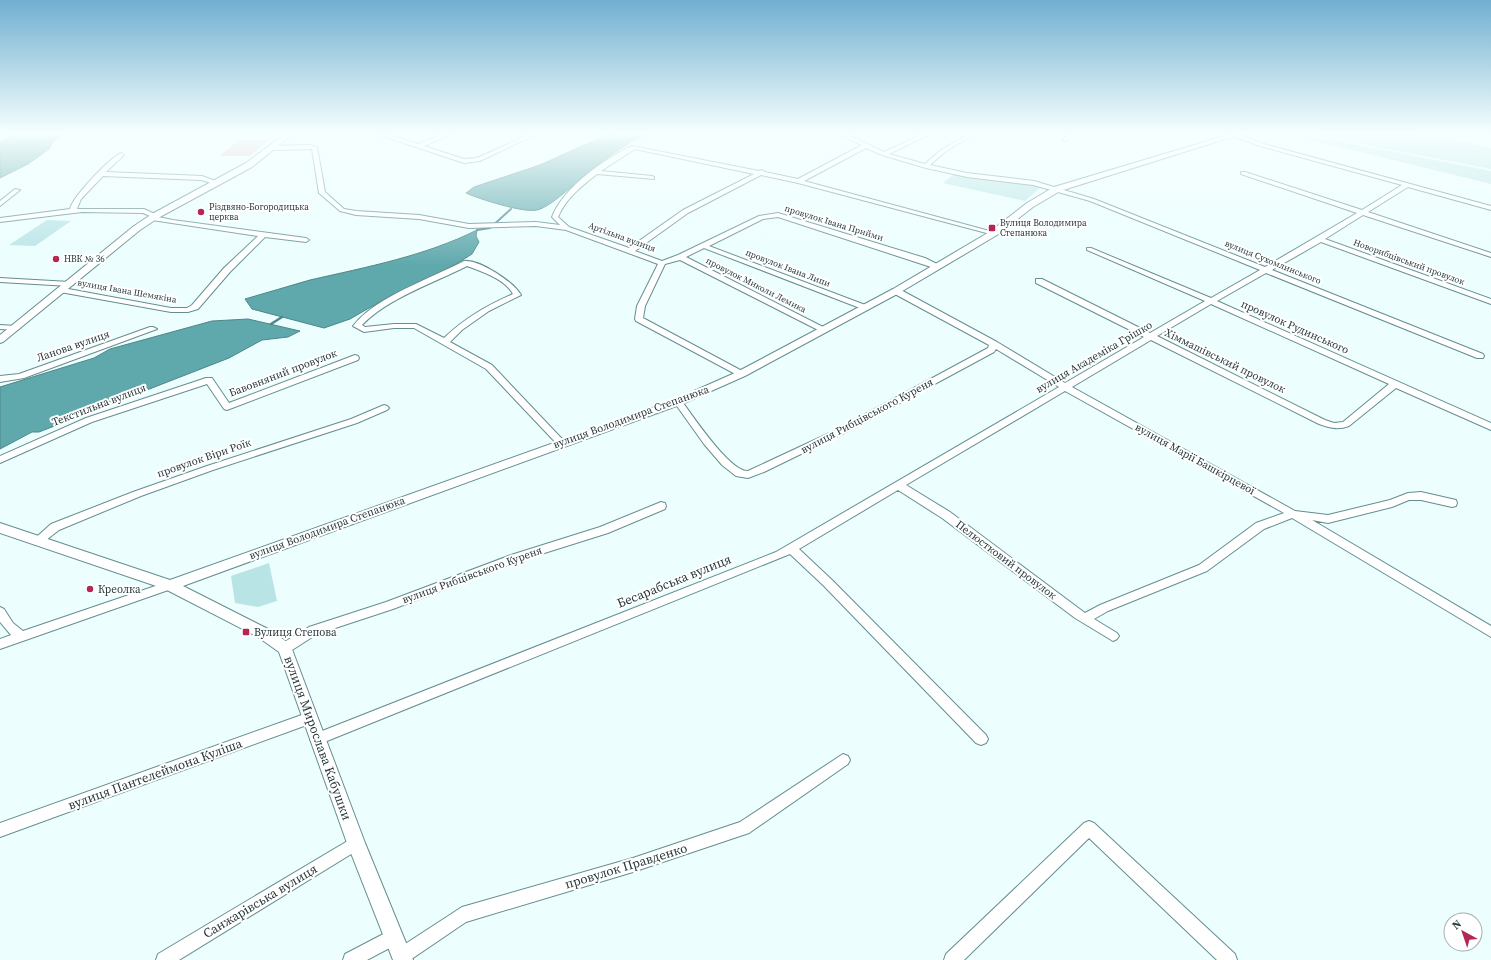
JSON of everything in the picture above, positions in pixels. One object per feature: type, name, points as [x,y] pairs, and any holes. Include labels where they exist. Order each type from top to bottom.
[{"type":"street","points":[[74,211],[74,203],[98,177]]},
{"type":"street","points":[[172,177],[202,178],[218,183]]},
{"type":"street","points":[[0,340],[137,228],[154,217],[229,177]]},
{"type":"street","name":"Артільна вулиця","points":[[319,177],[322,192],[342,210],[356,213],[419,217],[469,226],[536,224],[567,228],[662,263],[641,306],[639,319],[740,374]]},
{"type":"street","points":[[567,228],[555,217],[562,203],[592,177]]},
{"type":"street","points":[[641,177],[652,178]]},
{"type":"street","points":[[630,251],[662,226],[752,177]]},
{"type":"street","points":[[782,177],[994,233]]},
{"type":"street","points":[[799,181],[807,177]]},
{"type":"street","name":"вулиця Сухомлинського","points":[[982,177],[1034,183],[1092,200],[1480,356]]},
{"type":"street","name":"вулиця Володимира Степанюка","points":[[0,644],[170,585],[678,402],[740,374],[896,291],[994,233],[1030,205],[1057,189],[1096,177]]},
{"type":"street","points":[[1254,177],[1491,256]]},
{"type":"street","points":[[1377,177],[1491,208]]},
{"type":"street","name":"вулиця Академіка Грішко","points":[[792,549],[1211,301],[1320,239],[1407,185]]},
{"type":"street","points":[[0,204],[17,190]]},
{"type":"street","points":[[0,220],[74,211],[144,211],[154,217],[173,222],[306,240]]},
{"type":"street","name":"провулок Івана Прийми","points":[[662,263],[681,257],[761,217],[778,215],[937,266]]},
{"type":"street","name":"вулиця Івана Шемякіна","points":[[63,290],[171,310],[188,310],[195,307],[227,270],[263,235]]},
{"type":"street","name":"Новорибцівський провулок","points":[[1320,239],[1491,302]]},
{"type":"street","name":"провулок Івана Липи","points":[[704,246],[865,308]]},
{"type":"street","name":"провулок Рудинського","points":[[1089,249],[1211,301],[1491,427]]},
{"type":"street","name":"провулок Миколи Лемика","points":[[681,257],[822,330]]},
{"type":"street","points":[[445,342],[459,328],[486,309],[517,294],[516,289],[503,280],[466,263],[384,305],[362,318],[357,326],[364,330],[394,326],[416,326],[489,367],[561,443]]},
{"type":"street","name":"вулиця Івана Шемякіна","points":[[0,280],[70,284]]},
{"type":"street","name":"Хіммашівський провулок","points":[[1039,281],[1322,422],[1334,426],[1340,427],[1346,424],[1395,384]]},
{"type":"street","name":"вулиця Марії Башкірцевої","points":[[896,291],[994,344],[1065,387],[1293,514],[1491,632]]},
{"type":"street","points":[[0,327],[16,328]]},
{"type":"street","name":"Ланова вулиця","points":[[0,379],[20,376],[153,329]]},
{"type":"street","name":"вулиця Рибцівського Куреня","points":[[678,402],[716,452],[734,470],[740,474],[748,474],[761,470],[839,432],[991,350],[994,344]]},
{"type":"street","name":"Бавовняний провулок","points":[[209,380],[227,407],[355,358]]},
{"type":"street","name":"Текстильна вулиця","points":[[0,460],[89,420],[209,380]]},
{"type":"street","name":"провулок Віри Роїк","points":[[37,541],[55,527],[138,494],[354,421],[384,408]]},
{"type":"street","name":"Пелюстковий провулок","points":[[898,485],[946,515],[1020,572],[1113,636]]},
{"type":"street","points":[[1085,618],[1104,608],[1203,568],[1260,526],[1293,514],[1328,519],[1392,503],[1408,497],[1421,496],[1452,503]]},
{"type":"street","name":"вулиця Рибцівського Куреня","points":[[285,648],[314,630],[389,606],[515,558],[604,530],[662,506]]},
{"type":"street","name":"вулиця Мирослава Кабушки","points":[[0,528],[170,585],[263,633],[285,648],[356,843],[402,958]]},
{"type":"street","points":[[792,549],[839,594],[981,739]]},
{"type":"street","name":"Бесарабська вулиця","points":[[317,739],[792,549]]},
{"type":"street","points":[[0,612],[9,626],[21,637]]},
{"type":"street","name":"вулиця Пантелеймона Куліша","points":[[0,830],[310,718]]},
{"type":"street","name":"провулок Правденко","points":[[402,958],[462,915],[633,865],[744,828],[843,760]]},
{"type":"street","points":[[952,960],[1089,828],[1229,960]]},
{"type":"street","name":"Санжарівська вулиця","points":[[164,960],[356,843]]},
{"type":"street","points":[[351,960],[393,936]]},
{"type":"shaded area","points":[[505,177],[583,177],[550,204],[537,210],[512,208],[466,193],[474,187]]},
{"type":"shaded area","points":[[951,177],[975,177],[1042,186],[1025,201],[943,183]]},
{"type":"shaded area","points":[[1462,177],[1491,177],[1491,184]]},
{"type":"shaded area","points":[[47,220],[71,221],[35,246],[9,245]]},
{"type":"shaded area","points":[[477,230],[476,236],[479,242],[472,254],[453,266],[383,300],[350,319],[324,328],[252,309],[245,299],[310,280],[416,254]]},
{"type":"shaded area","points":[[248,319],[300,331],[288,337],[262,340],[229,358],[39,432],[32,432],[0,449],[0,387],[94,358],[110,349],[212,321]]},
{"type":"shaded area","points":[[269,563],[277,601],[258,607],[235,603],[231,576]]},
{"type":"waterway","points":[[477,230],[490,228],[511,209]]},
{"type":"waterway","points":[[271,324],[282,317]]},
{"type":"place","name":"Різдвяно-Богородицька церква","points":[[201,212]]},
{"type":"place","name":"Вулиця Володимира Степанюка","points":[[992,228]]},
{"type":"place","name":"НВК № 36","points":[[56,259]]},
{"type":"place","name":"Креолка","points":[[90,589]]},
{"type":"place","name":"Вулиця Степова","points":[[246,632]]}]
